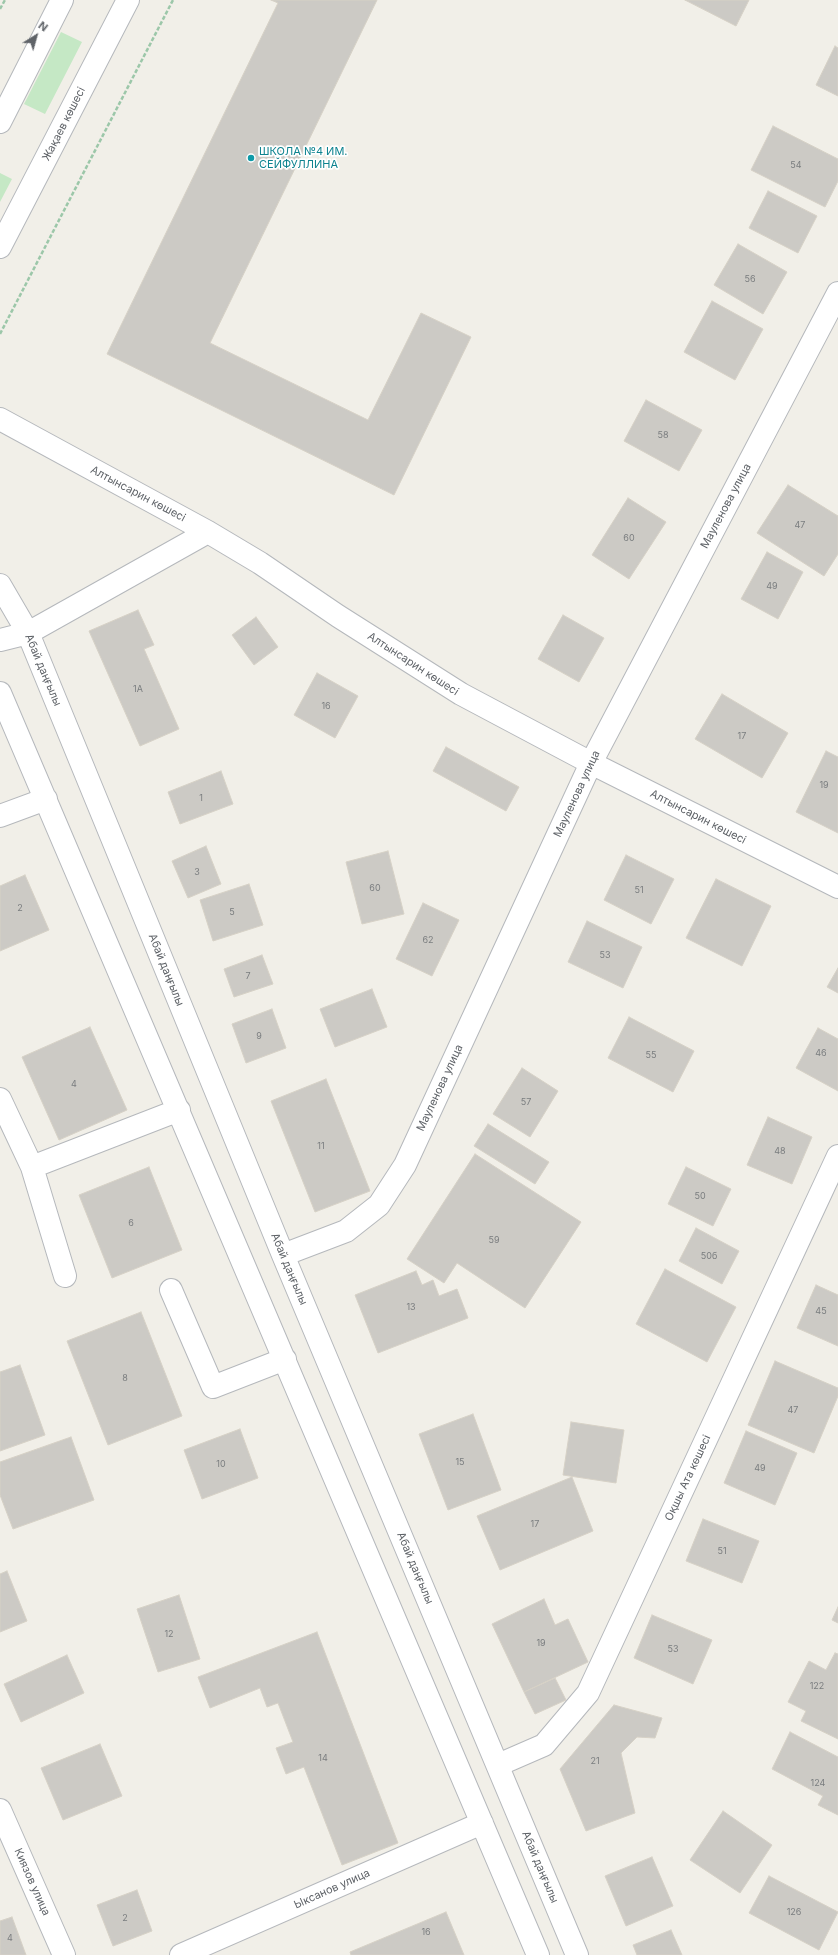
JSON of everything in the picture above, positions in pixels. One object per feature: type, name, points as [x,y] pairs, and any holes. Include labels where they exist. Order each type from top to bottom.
[{"type":"street","points":[[0,122],[62,0]]},
{"type":"street","name":"Жақаев көшесі","points":[[0,247],[128,0]]},
{"type":"street","name":"Мауленова улица","points":[[283,1255],[346,1231],[379,1205],[405,1165],[591,763],[838,293]]},
{"type":"street","name":"Алтынсарин көшесі","points":[[0,419],[208,532],[260,563],[338,616],[461,694],[591,763],[838,887]]},
{"type":"street","points":[[0,640],[28,633],[208,532]]},
{"type":"street","name":"Абай даңғылы","points":[[0,585],[28,633],[283,1255],[577,1955]]},
{"type":"street","points":[[0,693],[538,1955]]},
{"type":"street","points":[[0,816],[46,799]]},
{"type":"street","points":[[0,1099],[32,1167],[65,1276]]},
{"type":"street","points":[[32,1167],[179,1110]]},
{"type":"street","name":"Оқшы Ата көшесі","points":[[498,1765],[544,1745],[588,1693],[838,1156]]},
{"type":"street","points":[[171,1290],[213,1387],[285,1359]]},
{"type":"street","name":"Киязов улица","points":[[0,1810],[64,1955]]},
{"type":"street","name":"Ыксанов улица","points":[[181,1955],[482,1823]]},
{"type":"path","points":[[0,9],[5,0]]},
{"type":"path","points":[[0,334],[173,0]]},
{"type":"green space","points":[[61,32],[82,42],[45,114],[24,104]]},
{"type":"green space","points":[[0,173],[12,179],[0,202]]},
{"type":"building","name":"ШКОЛА №4 ИМ. СЕЙФУЛЛИНА","points":[[271,0],[377,0],[210,343],[368,420],[421,313],[471,337],[394,495],[107,354],[278,3]]},
{"type":"building","points":[[685,0],[749,0],[736,26]]},
{"type":"building","points":[[835,46],[838,48],[838,96],[816,85]]},
{"type":"building","points":[[773,126],[838,159],[838,181],[825,207],[751,170]]},
{"type":"building","points":[[768,191],[817,216],[798,253],[749,228]]},
{"type":"building","points":[[738,244],[787,272],[763,314],[714,285]]},
{"type":"building","points":[[712,301],[763,329],[735,380],[684,352]]},
{"type":"building","points":[[646,400],[702,430],[679,471],[624,441]]},
{"type":"building","points":[[788,485],[838,516],[838,554],[824,576],[757,533]]},
{"type":"building","points":[[628,498],[666,522],[629,579],[592,555]]},
{"type":"building","points":[[767,552],[803,572],[778,619],[741,599]]},
{"type":"building","points":[[138,610],[154,645],[144,649],[179,729],[140,746],[89,631]]},
{"type":"building","points":[[563,615],[604,638],[579,682],[538,659]]},
{"type":"building","points":[[256,617],[278,647],[254,665],[232,635]]},
{"type":"building","points":[[317,673],[358,696],[335,738],[294,715]]},
{"type":"building","points":[[722,694],[788,733],[762,778],[695,739]]},
{"type":"building","points":[[446,747],[519,787],[506,811],[433,771]]},
{"type":"building","points":[[826,751],[838,757],[838,833],[796,812]]},
{"type":"building","points":[[221,771],[233,804],[180,824],[168,792]]},
{"type":"building","points":[[206,846],[221,884],[188,898],[172,861]]},
{"type":"building","points":[[388,851],[404,914],[362,924],[346,862]]},
{"type":"building","points":[[626,855],[674,879],[651,924],[604,900]]},
{"type":"building","points":[[25,875],[49,930],[0,951],[0,886]]},
{"type":"building","points":[[716,879],[771,906],[742,966],[686,938]]},
{"type":"building","points":[[249,884],[263,925],[213,941],[200,900]]},
{"type":"building","points":[[423,903],[459,920],[432,976],[396,959]]},
{"type":"building","points":[[587,921],[642,947],[623,988],[568,962]]},
{"type":"building","points":[[262,955],[273,984],[234,997],[224,969]]},
{"type":"building","points":[[838,968],[838,993],[827,987]]},
{"type":"building","points":[[372,989],[387,1027],[335,1047],[320,1009]]},
{"type":"building","points":[[272,1009],[286,1048],[246,1063],[232,1024]]},
{"type":"building","points":[[629,1017],[694,1051],[673,1092],[608,1058]]},
{"type":"building","points":[[90,1027],[127,1110],[59,1140],[22,1057]]},
{"type":"building","points":[[818,1028],[838,1039],[838,1091],[796,1068]]},
{"type":"building","points":[[522,1068],[558,1091],[530,1137],[493,1114]]},
{"type":"building","points":[[326,1079],[370,1191],[315,1212],[271,1101]]},
{"type":"building","points":[[768,1117],[812,1137],[792,1184],[747,1165]]},
{"type":"building","points":[[488,1124],[549,1162],[535,1184],[474,1146]]},
{"type":"building","points":[[475,1154],[581,1222],[525,1308],[457,1263],[444,1283],[407,1259]]},
{"type":"building","points":[[149,1167],[182,1250],[112,1278],[79,1195]]},
{"type":"building","points":[[686,1167],[731,1189],[713,1226],[668,1204]]},
{"type":"building","points":[[696,1228],[739,1251],[722,1284],[679,1261]]},
{"type":"building","points":[[665,1269],[736,1307],[707,1362],[636,1324]]},
{"type":"building","points":[[416,1271],[422,1285],[433,1280],[439,1296],[457,1289],[468,1318],[378,1353],[355,1295]]},
{"type":"building","points":[[816,1285],[838,1295],[838,1346],[797,1328]]},
{"type":"building","points":[[141,1312],[182,1416],[108,1445],[67,1341]]},
{"type":"building","points":[[775,1361],[838,1388],[838,1396],[814,1453],[748,1425]]},
{"type":"building","points":[[20,1365],[45,1435],[0,1451],[0,1372]]},
{"type":"building","points":[[473,1414],[501,1490],[448,1510],[419,1434]]},
{"type":"building","points":[[571,1422],[624,1430],[616,1483],[563,1475]]},
{"type":"building","points":[[240,1429],[258,1478],[202,1499],[184,1450]]},
{"type":"building","points":[[746,1431],[797,1453],[775,1505],[724,1483]]},
{"type":"building","points":[[71,1437],[94,1500],[13,1529],[0,1495],[0,1462]]},
{"type":"building","points":[[572,1477],[593,1531],[500,1570],[477,1516]]},
{"type":"building","points":[[703,1519],[759,1541],[742,1583],[686,1561]]},
{"type":"building","points":[[7,1571],[27,1621],[0,1632],[0,1574]]},
{"type":"building","points":[[179,1595],[200,1659],[158,1672],[137,1609]]},
{"type":"building","points":[[544,1599],[555,1625],[568,1619],[588,1662],[524,1692],[492,1624]]},
{"type":"building","points":[[838,1607],[838,1623],[832,1620]]},
{"type":"building","points":[[652,1615],[712,1640],[693,1684],[634,1658]]},
{"type":"building","points":[[317,1632],[398,1843],[342,1865],[304,1767],[286,1774],[276,1748],[293,1742],[278,1703],[267,1707],[260,1688],[210,1708],[198,1677]]},
{"type":"building","points":[[835,1653],[838,1654],[838,1739],[801,1721],[806,1711],[788,1702],[809,1661],[826,1670]]},
{"type":"building","points":[[67,1655],[84,1693],[21,1722],[4,1684]]},
{"type":"building","points":[[555,1678],[566,1700],[535,1714],[524,1692]]},
{"type":"building","points":[[614,1705],[662,1718],[655,1738],[637,1737],[621,1753],[635,1813],[586,1831],[560,1769]]},
{"type":"building","points":[[790,1732],[838,1757],[838,1815],[818,1805],[823,1796],[772,1769]]},
{"type":"building","points":[[100,1744],[122,1796],[63,1820],[41,1768]]},
{"type":"building","points":[[723,1811],[772,1845],[740,1893],[690,1860]]},
{"type":"building","points":[[652,1857],[673,1906],[626,1926],[605,1876]]},
{"type":"building","points":[[769,1876],[838,1912],[819,1950],[749,1913]]},
{"type":"building","points":[[137,1890],[152,1931],[113,1946],[97,1905]]},
{"type":"building","points":[[446,1912],[464,1955],[351,1955],[350,1952]]},
{"type":"building","points":[[12,1917],[26,1955],[0,1955],[0,1921]]},
{"type":"building","points":[[671,1930],[682,1955],[637,1955],[633,1945]]},
{"type":"place","name":"ШКОЛА №4 ИМ. СЕЙФУЛЛИНА","points":[[251,158]]}]
